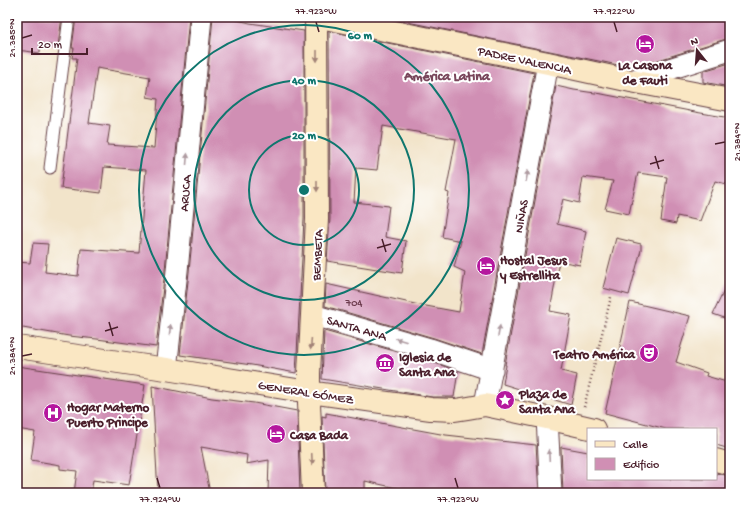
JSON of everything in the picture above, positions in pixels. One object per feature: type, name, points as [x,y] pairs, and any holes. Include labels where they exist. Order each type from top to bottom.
[{"type":"main road","name":"BEMBETA","points":[[313,493],[309,373],[317,219],[316,17]]},
{"type":"main road","name":"PADRE VALENCIA","points":[[320,17],[730,100]]},
{"type":"main road","name":"GENERAL GÓMEZ","points":[[17,347],[309,392],[431,409],[455,410],[485,404],[586,427]]},
{"type":"main road","points":[[717,460],[730,464]]},
{"type":"street","name":"ARUCA","points":[[166,369],[177,271],[201,17]]},
{"type":"street","points":[[631,81],[730,50]]},
{"type":"street","name":"NIÑAS","points":[[492,370],[548,63]]},
{"type":"street","name":"SANTA ANA","points":[[313,315],[430,349],[492,370]]},
{"type":"street","points":[[485,404],[492,370]]},
{"type":"street","points":[[547,418],[551,493]]},
{"type":"lane","points":[[50,168],[69,17]]},
{"type":"path","points":[[586,427],[584,408],[611,296]]},
{"type":"building","points":[[17,17],[62,17],[58,46],[40,44],[40,53],[17,50]]},
{"type":"building","points":[[76,17],[189,17],[165,270],[156,347],[69,336],[17,327],[17,262],[30,263],[33,243],[48,244],[45,272],[78,276],[81,249],[139,253],[146,170],[104,167],[101,193],[61,188],[77,58],[72,58],[74,48],[72,48]],"holes":[[[97,68],[150,77],[147,97],[158,99],[154,148],[107,145],[110,126],[89,123]]]},
{"type":"building","points":[[213,17],[223,17],[250,23],[304,31],[304,219],[296,373],[180,355]]},
{"type":"building","points":[[383,17],[730,17],[730,38],[639,66],[628,67]]},
{"type":"building","points":[[329,31],[534,73],[482,354],[434,338],[325,306],[326,284],[415,304],[459,312],[465,272],[454,267],[461,241],[442,237],[449,193],[446,192],[456,139],[383,126],[377,170],[356,168],[354,202],[389,206],[385,237],[406,241],[402,273],[327,261],[330,219]]},
{"type":"building","points":[[730,63],[730,87],[703,82],[703,71]]},
{"type":"building","points":[[556,86],[730,118],[730,185],[715,181],[700,221],[677,216],[676,224],[661,221],[667,177],[638,173],[629,214],[605,209],[613,181],[583,177],[579,203],[563,199],[557,224],[586,231],[580,265],[559,261],[550,311],[571,315],[561,371],[577,375],[571,405],[503,384],[505,365]]},
{"type":"building","points":[[616,238],[641,244],[641,250],[629,295],[603,288]]},
{"type":"building","points":[[730,278],[730,320],[713,314]]},
{"type":"building","points":[[630,302],[690,316],[676,362],[707,373],[706,376],[730,383],[730,449],[717,445],[717,428],[662,428],[605,413]]},
{"type":"building","name":"Iglesia de Santa Ana","points":[[324,331],[426,360],[458,371],[454,397],[432,397],[322,379]]},
{"type":"building","points":[[17,366],[145,385],[129,485],[93,480],[91,493],[74,493],[77,471],[60,469],[60,465],[31,460],[35,432],[17,429],[19,393],[17,393]]},
{"type":"building","points":[[152,386],[212,398],[254,403],[297,411],[300,493],[268,493],[269,460],[246,464],[247,455],[201,447],[210,493],[158,493]]},
{"type":"building","points":[[326,413],[446,435],[536,445],[539,493],[410,493],[410,491],[365,481],[365,493],[325,493],[322,416],[326,417]]},
{"type":"building","points":[[561,447],[587,452],[587,480],[717,480],[717,473],[730,476],[730,493],[563,493]]},
{"type":"place","name":"La Casona de Fauti","points":[[645,44]]},
{"type":"place","name":"Hostal Jesus y Estrellita","points":[[486,266]]},
{"type":"place","name":"Teatro América","points":[[649,353]]},
{"type":"place","name":"Iglesia de Santa Ana","points":[[385,363]]},
{"type":"place","name":"Plaza de Santa Ana","points":[[505,400]]},
{"type":"place","name":"Hogar Materno Puerto Principe","points":[[53,413]]},
{"type":"place","name":"Casa Bada","points":[[276,434]]},
{"type":"district","name":"América Latina","points":[[447,75]]}]
